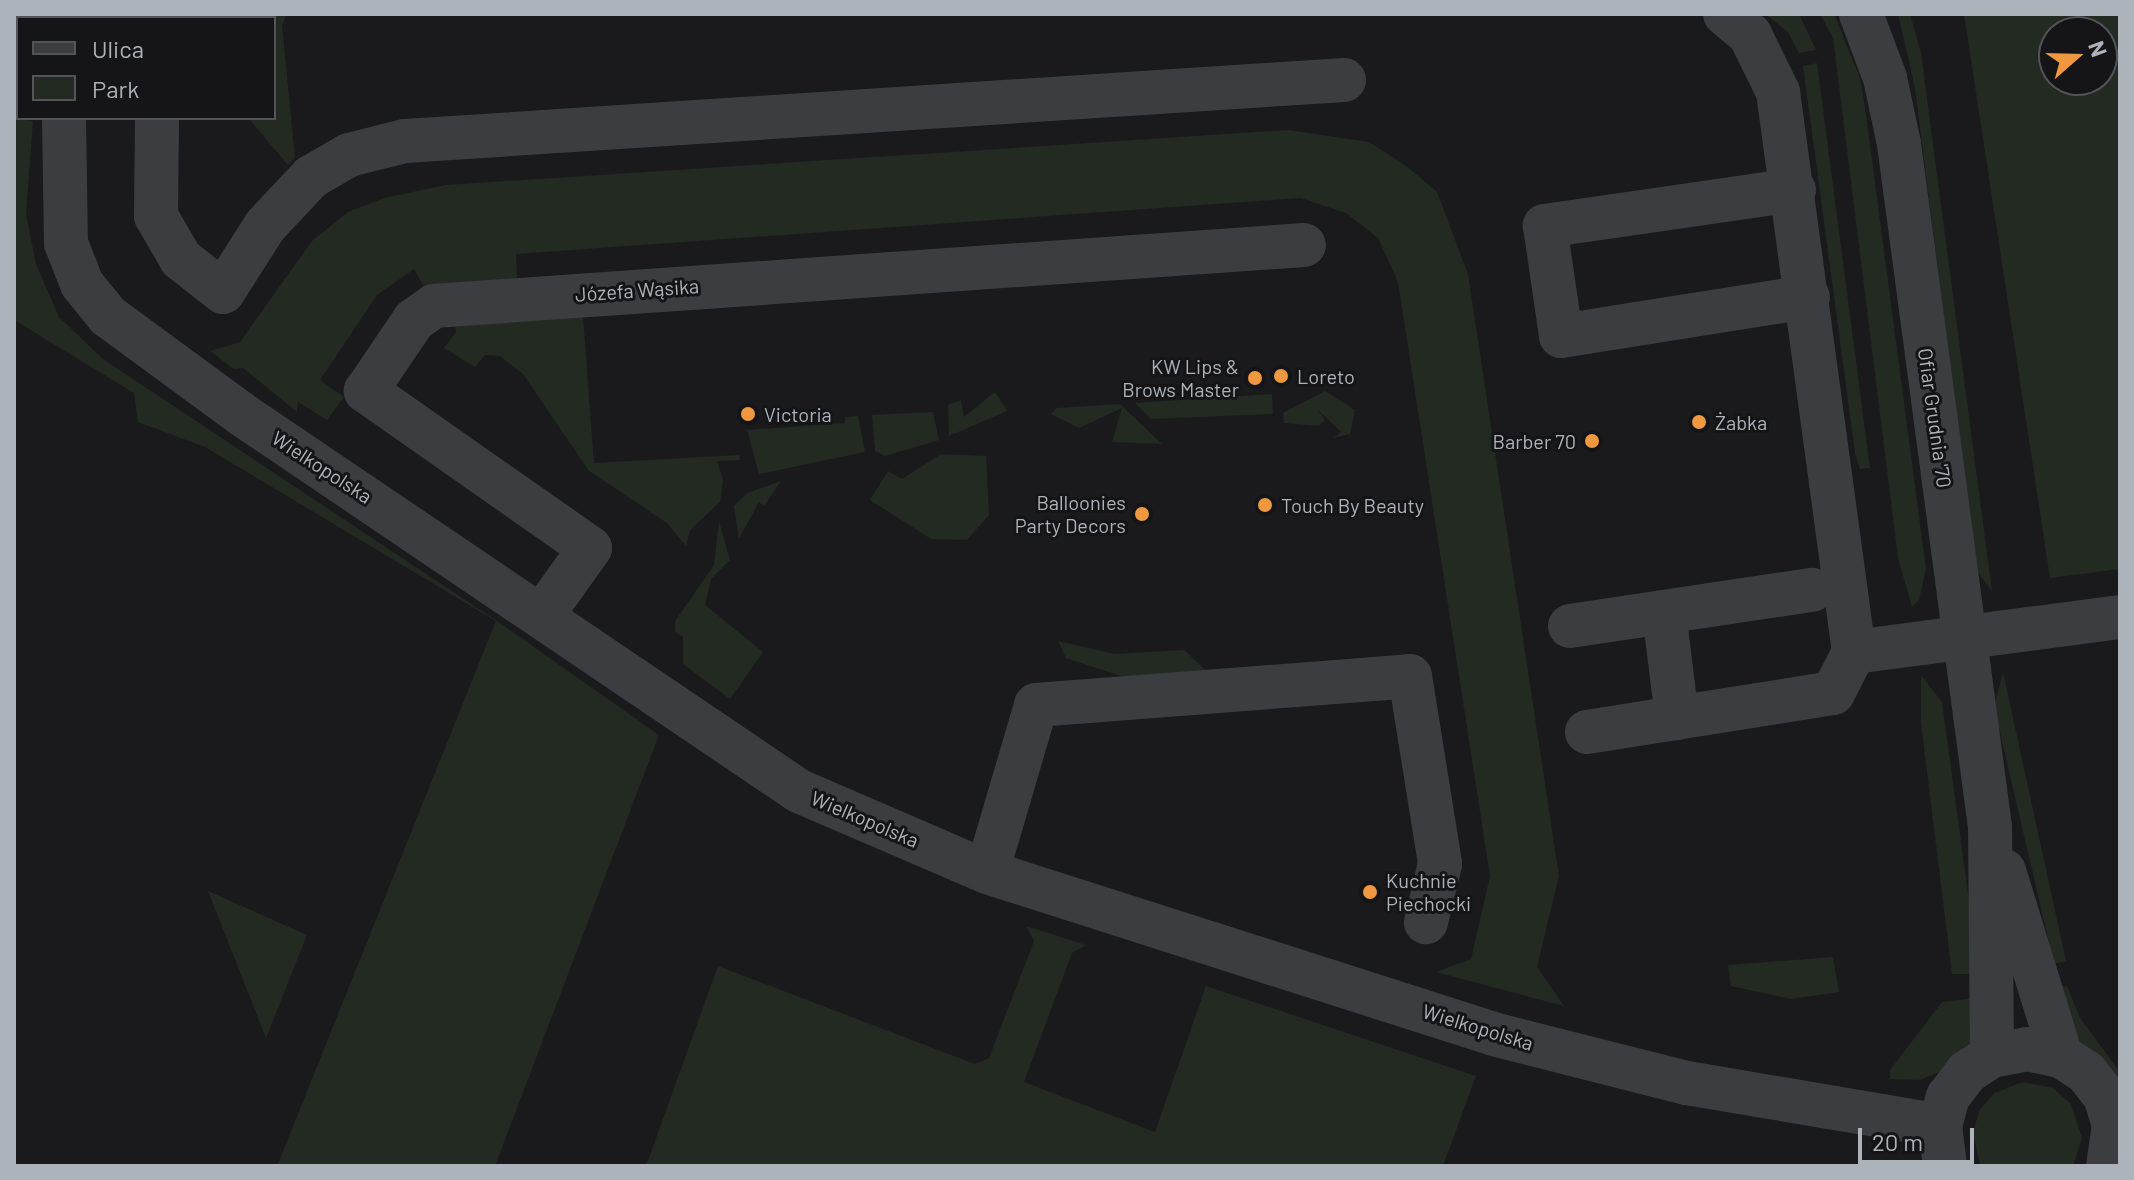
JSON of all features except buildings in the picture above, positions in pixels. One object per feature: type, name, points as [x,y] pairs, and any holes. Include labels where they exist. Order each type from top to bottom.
[{"type":"street","points":[[1587,732],[1833,693],[1854,652],[1794,190],[1778,92],[1768,64],[1750,35],[1725,14]]},
{"type":"street","name":"Ofiar Grudnia '70","points":[[1861,14],[1885,78],[1899,144],[1990,827],[1992,1056]]},
{"type":"street","points":[[157,120],[156,216],[181,259],[223,292],[265,226],[311,177],[349,155],[405,141],[1344,80]]},
{"type":"street","name":"Wielkopolska","points":[[64,120],[66,243],[82,284],[108,316],[240,413],[543,614],[799,791],[987,872],[1497,1035],[1619,1068],[1942,1146]]},
{"type":"street","points":[[1794,190],[1545,226],[1561,336],[1808,297]]},
{"type":"street","name":"Józefa Wąsika","points":[[543,614],[590,548],[366,391],[414,320],[434,306],[1304,245]]},
{"type":"street","points":[[1570,626],[1812,590]]},
{"type":"street","points":[[1664,612],[1677,718]]},
{"type":"street","points":[[1854,652],[2120,617]]},
{"type":"street","points":[[987,872],[1036,705],[1410,676],[1440,864],[1426,922]]},
{"type":"street","name":"Ofiar Grudnia '70","points":[[1990,827],[2061,1056]]},
{"type":"street","points":[[1942,1146],[1948,1097],[1967,1072],[1992,1056],[2027,1049],[2061,1056],[2086,1072],[2105,1096],[2114,1125],[2114,1159]]},
{"type":"green space","points":[[14,14],[36,14],[16,16],[16,120],[33,121],[26,214],[36,264],[59,317],[103,359],[497,621],[659,735],[495,1166],[277,1166],[496,621],[205,447],[138,422],[134,393],[14,320]]},
{"type":"green space","points":[[249,14],[287,14],[282,25],[295,158],[288,165],[250,120],[276,120],[276,16]]},
{"type":"green space","points":[[1765,14],[1799,14],[1816,50],[1799,53],[1788,32]]},
{"type":"green space","points":[[1820,14],[1835,16],[1860,78],[1865,107],[1926,569],[1919,600],[1912,607],[1898,558],[1833,38]]},
{"type":"green space","points":[[1898,14],[1910,14],[1921,53],[1992,591],[1976,570],[1915,88]]},
{"type":"green space","points":[[1964,14],[2120,14],[2120,569],[2050,578]]},
{"type":"green space","points":[[1817,63],[1870,468],[1860,469],[1855,453],[1803,66]]},
{"type":"green space","points":[[1288,130],[1369,142],[1405,165],[1437,192],[1468,274],[1559,876],[1537,967],[1564,1006],[1436,972],[1471,959],[1490,876],[1398,282],[1378,238],[1346,213],[1301,198],[516,254],[517,283],[428,294],[414,269],[377,295],[320,380],[344,397],[327,420],[298,402],[297,412],[243,368],[234,369],[210,351],[240,342],[312,241],[348,212],[384,198],[446,185]]},
{"type":"green space","points":[[583,316],[594,463],[739,455],[740,460],[717,461],[723,480],[720,502],[690,530],[686,546],[667,523],[589,471],[523,374],[500,356],[485,355],[475,367],[444,348],[456,332],[454,319]]},
{"type":"green space","points":[[1325,391],[1355,410],[1350,434],[1333,438],[1341,432],[1317,409],[1325,420],[1319,426],[1284,423],[1283,413]]},
{"type":"green space","points":[[995,392],[1007,411],[949,436],[948,405],[961,400],[964,417]]},
{"type":"green space","points":[[1272,394],[1273,414],[1151,419],[1135,403]]},
{"type":"green space","points":[[1120,404],[1162,444],[1112,442],[1122,408],[1079,428],[1051,414],[1057,408]]},
{"type":"green space","points":[[933,412],[939,440],[885,456],[875,451],[872,415]]},
{"type":"green space","points":[[858,416],[865,452],[759,474],[747,430],[845,423],[845,417]]},
{"type":"green space","points":[[941,454],[986,456],[989,515],[967,540],[931,539],[870,500],[888,471],[902,479]]},
{"type":"green space","points":[[781,481],[764,506],[759,502],[739,539],[734,506],[747,493]]},
{"type":"green space","points":[[719,521],[730,560],[711,579],[705,605],[763,652],[730,699],[683,664],[683,637],[675,632],[675,621],[714,565]]},
{"type":"green space","points":[[1058,641],[1115,654],[1184,650],[1210,674],[1136,681],[1066,658]]},
{"type":"green space","points":[[2003,672],[2066,961],[2054,964],[1994,707]]},
{"type":"green space","points":[[1921,675],[1942,702],[1979,974],[1952,974],[1921,723]]},
{"type":"green space","points":[[208,891],[307,935],[266,1038]]},
{"type":"green space","points":[[1026,926],[1086,945],[1072,953],[1024,1082],[1155,1132],[1206,986],[1476,1076],[1443,1166],[646,1166],[718,966],[975,1064],[989,1058],[1034,941]]},
{"type":"green space","points":[[1833,957],[1839,992],[1791,999],[1731,986],[1728,965]]},
{"type":"green space","points":[[2067,986],[2080,1018],[2120,1072],[2120,1099],[2076,1039],[2059,987]]},
{"type":"green space","points":[[1982,997],[1977,1039],[1944,1070],[1920,1080],[1890,1079],[1890,1070],[1942,1002]]},
{"type":"green space","points":[[2023,1082],[2053,1088],[2071,1104],[2082,1138],[2073,1166],[1980,1164],[1973,1133],[1979,1111],[1994,1093]]},
{"type":"place","name":"Loreto","points":[[1281,376]]},
{"type":"place","name":"KW Lips & Brows Master","points":[[1255,378]]},
{"type":"place","name":"Victoria","points":[[748,414]]},
{"type":"place","name":"Żabka","points":[[1699,422]]},
{"type":"place","name":"Barber 70","points":[[1592,441]]},
{"type":"place","name":"Touch By Beauty","points":[[1265,505]]},
{"type":"place","name":"Balloonies Party Decors","points":[[1142,514]]},
{"type":"place","name":"Kuchnie Piechocki","points":[[1370,892]]}]
